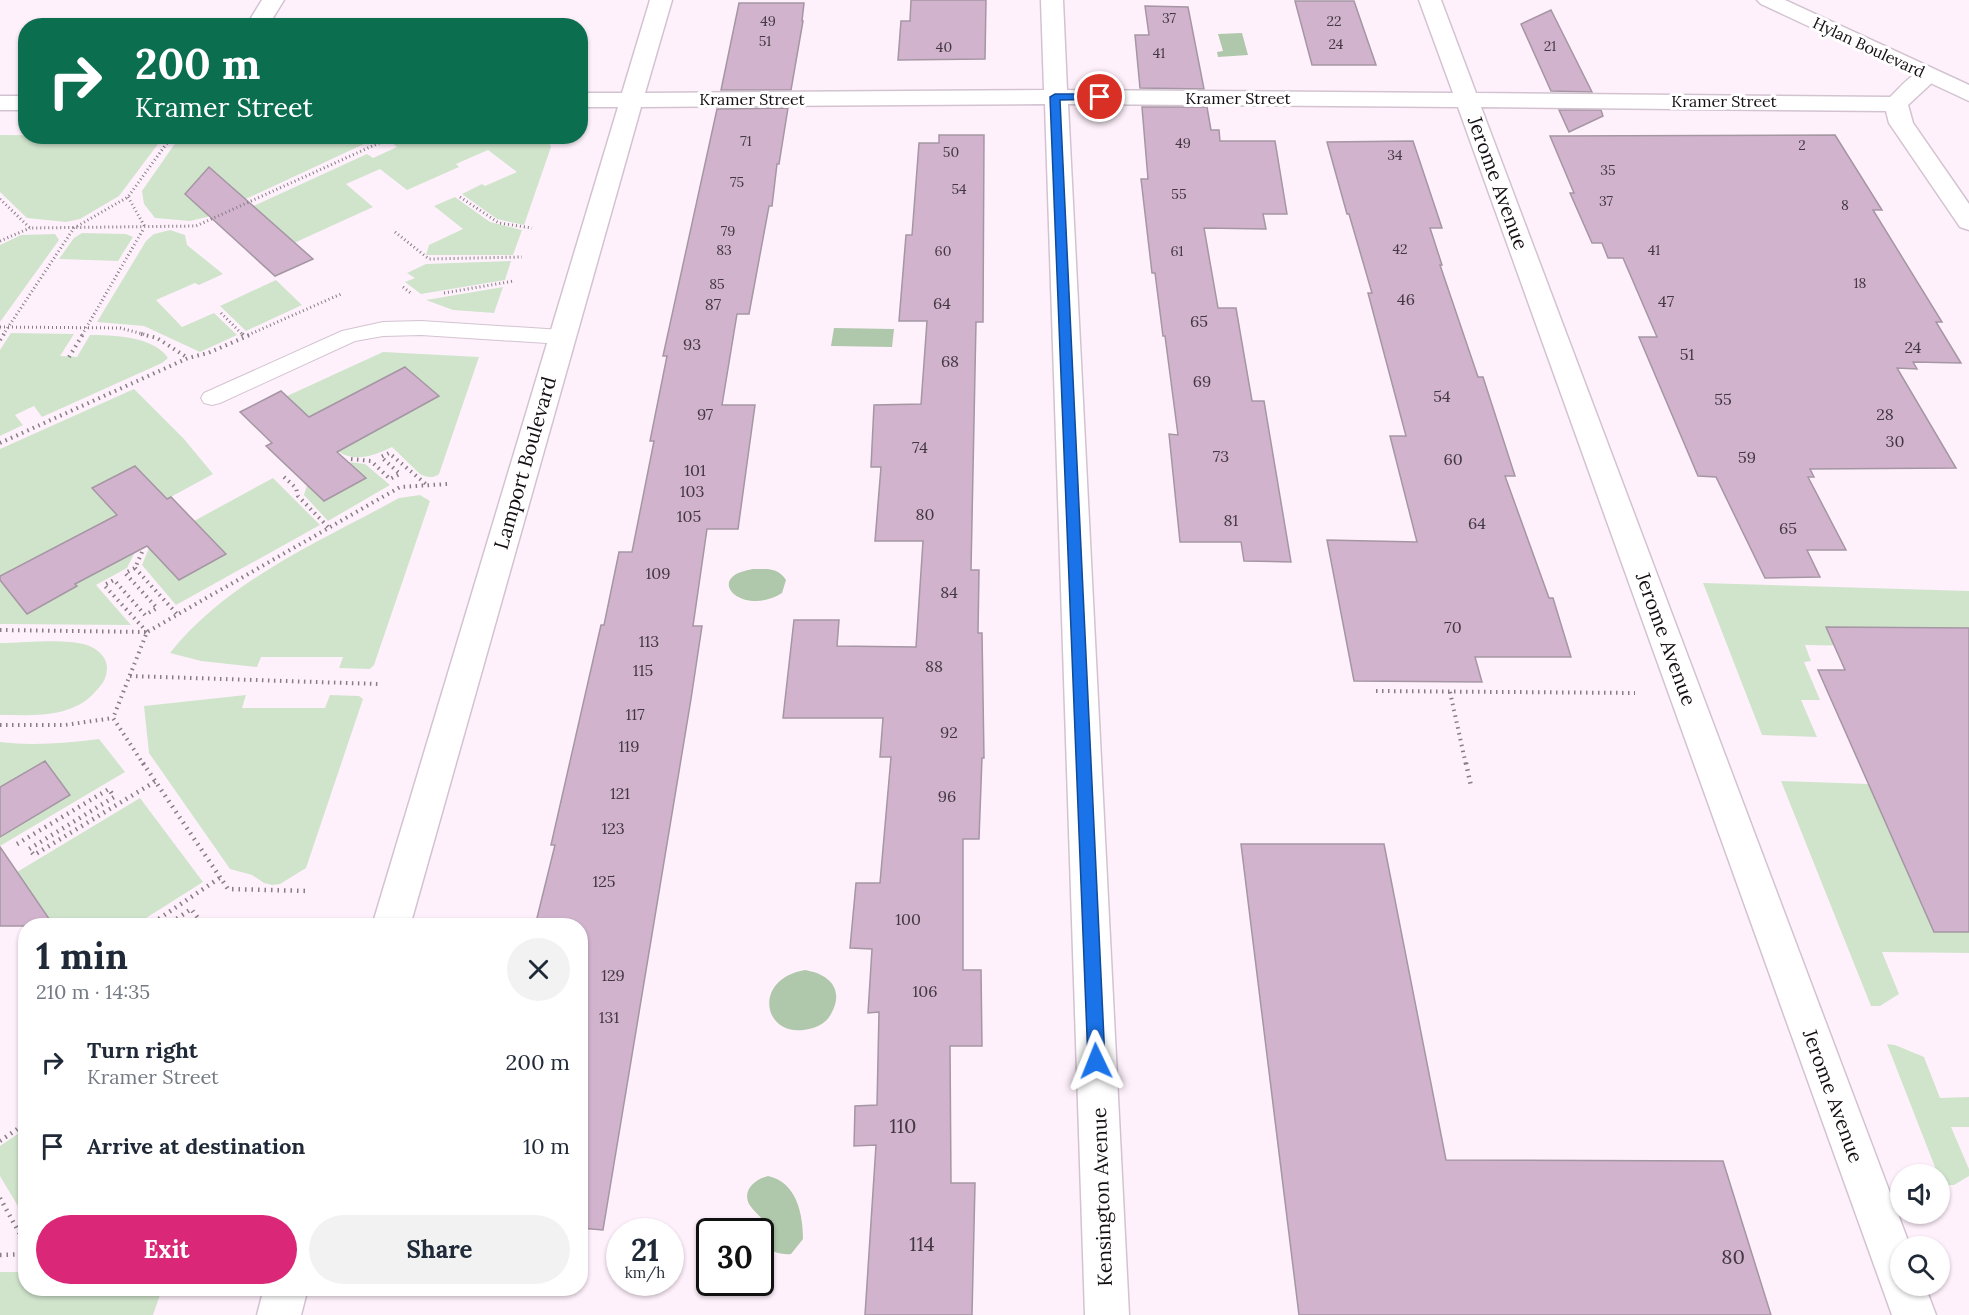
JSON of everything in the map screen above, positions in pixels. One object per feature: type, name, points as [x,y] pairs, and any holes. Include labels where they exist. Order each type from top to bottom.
[{"type":"street","points":[[262,18],[273,0]]},
{"type":"street","name":"Lamport Boulevard","points":[[393,918],[660,0]]},
{"type":"street","name":"Kensington Avenue","points":[[1052,0],[1107,1315]]},
{"type":"street","name":"Jerome Avenue","points":[[1431,0],[1890,1252]]},
{"type":"street","name":"Hylan Boulevard","points":[[1768,0],[1969,94]]},
{"type":"street","points":[[1928,75],[1896,104],[1901,123],[1969,222]]},
{"type":"street","name":"Kramer Street","points":[[588,100],[1055,97],[1896,104]]},
{"type":"street","points":[[0,104],[18,103]]},
{"type":"street","points":[[279,1315],[284,1296]]},
{"type":"street","points":[[1907,1296],[1914,1315]]},
{"type":"lane","points":[[212,398],[350,336],[383,329],[421,328],[562,337]]},
{"type":"path","points":[[0,340],[74,228],[128,197],[166,144]]},
{"type":"path","points":[[0,241],[30,228],[196,226],[377,144]]},
{"type":"path","points":[[128,197],[145,227]]},
{"type":"path","points":[[460,197],[499,223],[532,228]]},
{"type":"path","points":[[0,199],[30,228]]},
{"type":"path","points":[[69,357],[145,227]]},
{"type":"path","points":[[395,232],[429,259],[522,257]]},
{"type":"path","points":[[439,294],[514,281]]},
{"type":"path","points":[[0,443],[188,358],[208,353],[340,294]]},
{"type":"path","points":[[221,313],[244,337]]},
{"type":"path","points":[[0,327],[120,328],[147,335],[173,347],[188,358]]},
{"type":"path","points":[[351,459],[370,461],[390,479],[400,474],[381,457],[389,453],[427,485]]},
{"type":"path","points":[[284,477],[296,488],[298,496],[329,528]]},
{"type":"path","points":[[0,630],[147,632],[400,487],[447,484]]},
{"type":"path","points":[[142,552],[135,568],[125,573],[157,608],[145,615],[114,580],[104,585],[147,632]]},
{"type":"path","points":[[135,568],[177,615]]},
{"type":"path","points":[[113,718],[147,632]]},
{"type":"path","points":[[130,676],[378,684]]},
{"type":"path","points":[[1376,691],[1635,693]]},
{"type":"path","points":[[1450,692],[1472,786]]},
{"type":"path","points":[[0,725],[64,725],[113,718]]},
{"type":"path","points":[[113,718],[228,889],[309,891]]},
{"type":"path","points":[[17,844],[108,789],[114,797],[29,849],[34,855],[156,781]]},
{"type":"path","points":[[160,918],[221,877]]},
{"type":"path","points":[[178,918],[191,909],[198,918]]},
{"type":"path","points":[[0,1140],[18,1128]]},
{"type":"path","points":[[0,1198],[18,1231]]},
{"type":"path","points":[[0,1255],[18,1254]]},
{"type":"shaded area","points":[[1242,33],[1248,55],[1218,57],[1217,52],[1223,51],[1218,34]]},
{"type":"shaded area","points":[[0,135],[18,135],[18,144],[158,144],[119,196],[80,219],[66,222],[27,218],[0,192]]},
{"type":"shaded area","points":[[175,144],[364,144],[207,217],[190,221],[155,218],[144,204],[142,191]]},
{"type":"shaded area","points":[[393,144],[550,144],[551,147],[524,225],[497,219],[462,194],[482,184],[485,186],[517,172],[488,150],[456,164],[459,167],[407,190],[380,169],[346,184],[373,207],[294,243],[268,219],[230,235],[216,223],[367,154],[373,158],[397,147]]},
{"type":"shaded area","points":[[455,197],[490,222],[522,230],[513,255],[426,255],[429,245],[463,229],[434,206]]},
{"type":"shaded area","points":[[170,230],[185,235],[187,245],[223,274],[156,300],[182,327],[214,313],[237,335],[200,352],[144,326],[97,322],[146,241],[154,234]]},
{"type":"shaded area","points":[[82,233],[126,234],[133,237],[118,261],[59,259],[74,238]]},
{"type":"shaded area","points":[[55,234],[59,240],[0,322],[0,245],[21,235]]},
{"type":"shaded area","points":[[511,261],[505,280],[421,294],[405,282],[415,278],[407,273],[426,264]]},
{"type":"shaded area","points":[[276,280],[302,305],[246,331],[220,306]]},
{"type":"shaded area","points":[[503,287],[494,313],[453,310],[426,300]]},
{"type":"shaded area","points":[[834,328],[894,329],[892,347],[831,346]]},
{"type":"shaded area","points":[[11,333],[74,334],[60,356],[77,357],[90,335],[99,335],[121,336],[143,341],[162,351],[168,358],[162,363],[42,417],[34,406],[15,415],[23,425],[0,436],[0,350]]},
{"type":"shaded area","points":[[383,352],[479,357],[437,476],[430,477],[420,474],[392,447],[377,454],[354,457],[347,456],[333,447],[392,415],[397,419],[439,396],[405,367],[313,420],[287,396]]},
{"type":"shaded area","points":[[134,389],[184,439],[213,474],[167,499],[135,466],[92,488],[120,518],[50,555],[47,552],[0,576],[0,449]]},
{"type":"shaded area","points":[[349,462],[365,464],[390,485],[328,521],[304,495],[307,485],[325,501],[365,478]]},
{"type":"shaded area","points":[[273,478],[320,525],[176,605],[142,565],[149,548],[179,580],[226,554],[194,521]]},
{"type":"shaded area","points":[[420,495],[430,501],[374,665],[370,669],[339,668],[343,657],[261,657],[257,667],[201,661],[170,653],[193,627],[247,583],[307,547],[399,498]]},
{"type":"shaded area","points":[[135,552],[127,568],[96,585],[131,625],[0,624],[0,580],[27,613]]},
{"type":"shaded area","points":[[753,569],[772,570],[783,576],[786,580],[782,593],[754,601],[742,599],[733,593],[729,587],[730,580],[738,573]]},
{"type":"shaded area","points":[[1703,583],[1969,591],[1969,628],[1858,627],[1866,646],[1805,645],[1811,661],[1804,662],[1820,700],[1801,700],[1817,737],[1762,735]]},
{"type":"shaded area","points":[[56,641],[87,645],[104,657],[107,664],[106,675],[95,692],[75,707],[51,714],[0,715],[0,643]]},
{"type":"shaded area","points":[[246,695],[242,708],[325,708],[330,695],[359,696],[363,699],[306,868],[280,884],[264,883],[252,875],[230,869],[149,753],[144,706]]},
{"type":"shaded area","points":[[99,739],[125,772],[0,846],[0,742],[50,744]]},
{"type":"shaded area","points":[[1781,781],[1869,784],[1969,932],[1969,953],[1882,952],[1899,994],[1880,1006],[1871,1006]]},
{"type":"shaded area","points":[[140,798],[203,882],[146,918],[49,918],[17,872]]},
{"type":"shaded area","points":[[805,970],[821,975],[832,984],[836,997],[835,1005],[829,1017],[822,1024],[809,1029],[793,1030],[781,1026],[773,1018],[770,996],[776,985],[788,976]]},
{"type":"shaded area","points":[[1887,1044],[1924,1057],[1940,1098],[1969,1097],[1969,1127],[1951,1127],[1969,1169],[1969,1176],[1950,1185],[1950,1164],[1934,1164]]},
{"type":"shaded area","points":[[18,1134],[18,1206],[0,1176],[0,1146]]},
{"type":"shaded area","points":[[768,1176],[778,1179],[792,1192],[800,1210],[803,1239],[791,1254],[774,1251],[774,1218],[761,1218],[749,1204],[747,1194],[749,1189]]},
{"type":"shaded area","points":[[0,1272],[18,1272],[18,1296],[160,1296],[153,1315],[0,1315]]},
{"type":"building","points":[[911,0],[986,0],[985,59],[898,60],[901,21],[910,21]]},
{"type":"building","points":[[1295,1],[1354,1],[1376,65],[1312,65]]},
{"type":"building","points":[[739,3],[804,3],[791,90],[721,90]]},
{"type":"building","points":[[1145,6],[1188,7],[1204,89],[1140,88],[1135,35],[1149,35]]},
{"type":"building","points":[[1551,10],[1592,92],[1551,91],[1521,24]]},
{"type":"building","points":[[1142,107],[1207,107],[1211,130],[1219,130],[1220,141],[1275,141],[1287,214],[1263,214],[1266,229],[1204,228],[1218,308],[1236,308],[1252,401],[1264,401],[1291,562],[1244,561],[1241,542],[1180,542],[1169,434],[1178,435],[1155,273],[1152,273],[1141,179],[1148,179]]},
{"type":"building","points":[[788,108],[779,164],[777,164],[772,206],[769,206],[749,314],[737,314],[722,405],[755,405],[738,529],[707,529],[693,626],[702,626],[603,1230],[588,1229],[588,918],[537,918],[555,845],[551,845],[601,625],[604,625],[619,552],[632,552],[654,441],[650,441],[667,356],[663,356],[717,109]]},
{"type":"building","points":[[1559,110],[1601,110],[1603,116],[1569,132]]},
{"type":"building","points":[[939,135],[984,135],[983,322],[976,322],[971,570],[979,570],[978,633],[982,633],[984,758],[982,758],[979,839],[963,839],[963,970],[981,970],[982,1046],[950,1046],[951,1183],[975,1183],[972,1315],[865,1315],[876,1145],[854,1146],[855,1106],[877,1105],[879,1012],[868,1013],[872,949],[850,948],[856,883],[880,883],[891,757],[880,757],[883,718],[783,718],[794,620],[839,620],[837,646],[916,647],[923,541],[875,541],[881,467],[871,467],[874,405],[921,404],[927,321],[899,321],[906,235],[912,235],[919,143],[939,143]]},
{"type":"building","points":[[1835,135],[1882,210],[1873,210],[1942,322],[1936,322],[1961,363],[1913,362],[1917,369],[1897,368],[1956,468],[1810,469],[1814,477],[1808,477],[1846,550],[1807,550],[1820,577],[1765,578],[1716,477],[1698,476],[1639,337],[1657,337],[1623,258],[1608,258],[1602,243],[1592,243],[1570,193],[1574,193],[1550,136]]},
{"type":"building","points":[[1413,141],[1442,228],[1430,228],[1442,265],[1440,265],[1478,377],[1483,377],[1515,476],[1505,476],[1549,598],[1553,598],[1571,657],[1475,657],[1482,682],[1354,681],[1327,540],[1417,542],[1390,436],[1406,436],[1368,293],[1372,293],[1327,142]]},
{"type":"building","points":[[209,167],[313,259],[275,276],[185,194]]},
{"type":"building","points":[[405,367],[439,396],[337,452],[366,478],[324,501],[266,446],[272,443],[240,412],[281,391],[309,417]]},
{"type":"building","points":[[135,466],[167,499],[171,497],[226,554],[179,580],[147,546],[75,584],[77,586],[27,614],[0,580],[0,576],[117,515],[92,488]]},
{"type":"building","points":[[1826,627],[1969,628],[1969,932],[1934,932],[1818,670],[1845,670]]},
{"type":"building","points":[[45,761],[70,795],[0,837],[0,787]]},
{"type":"building","points":[[1241,844],[1384,844],[1446,1160],[1723,1161],[1771,1315],[1299,1315]]},
{"type":"building","points":[[0,847],[49,918],[18,918],[18,926],[0,926]]},
{"type":"route","points":[[1096,1061],[1055,97],[1100,97]]}]
